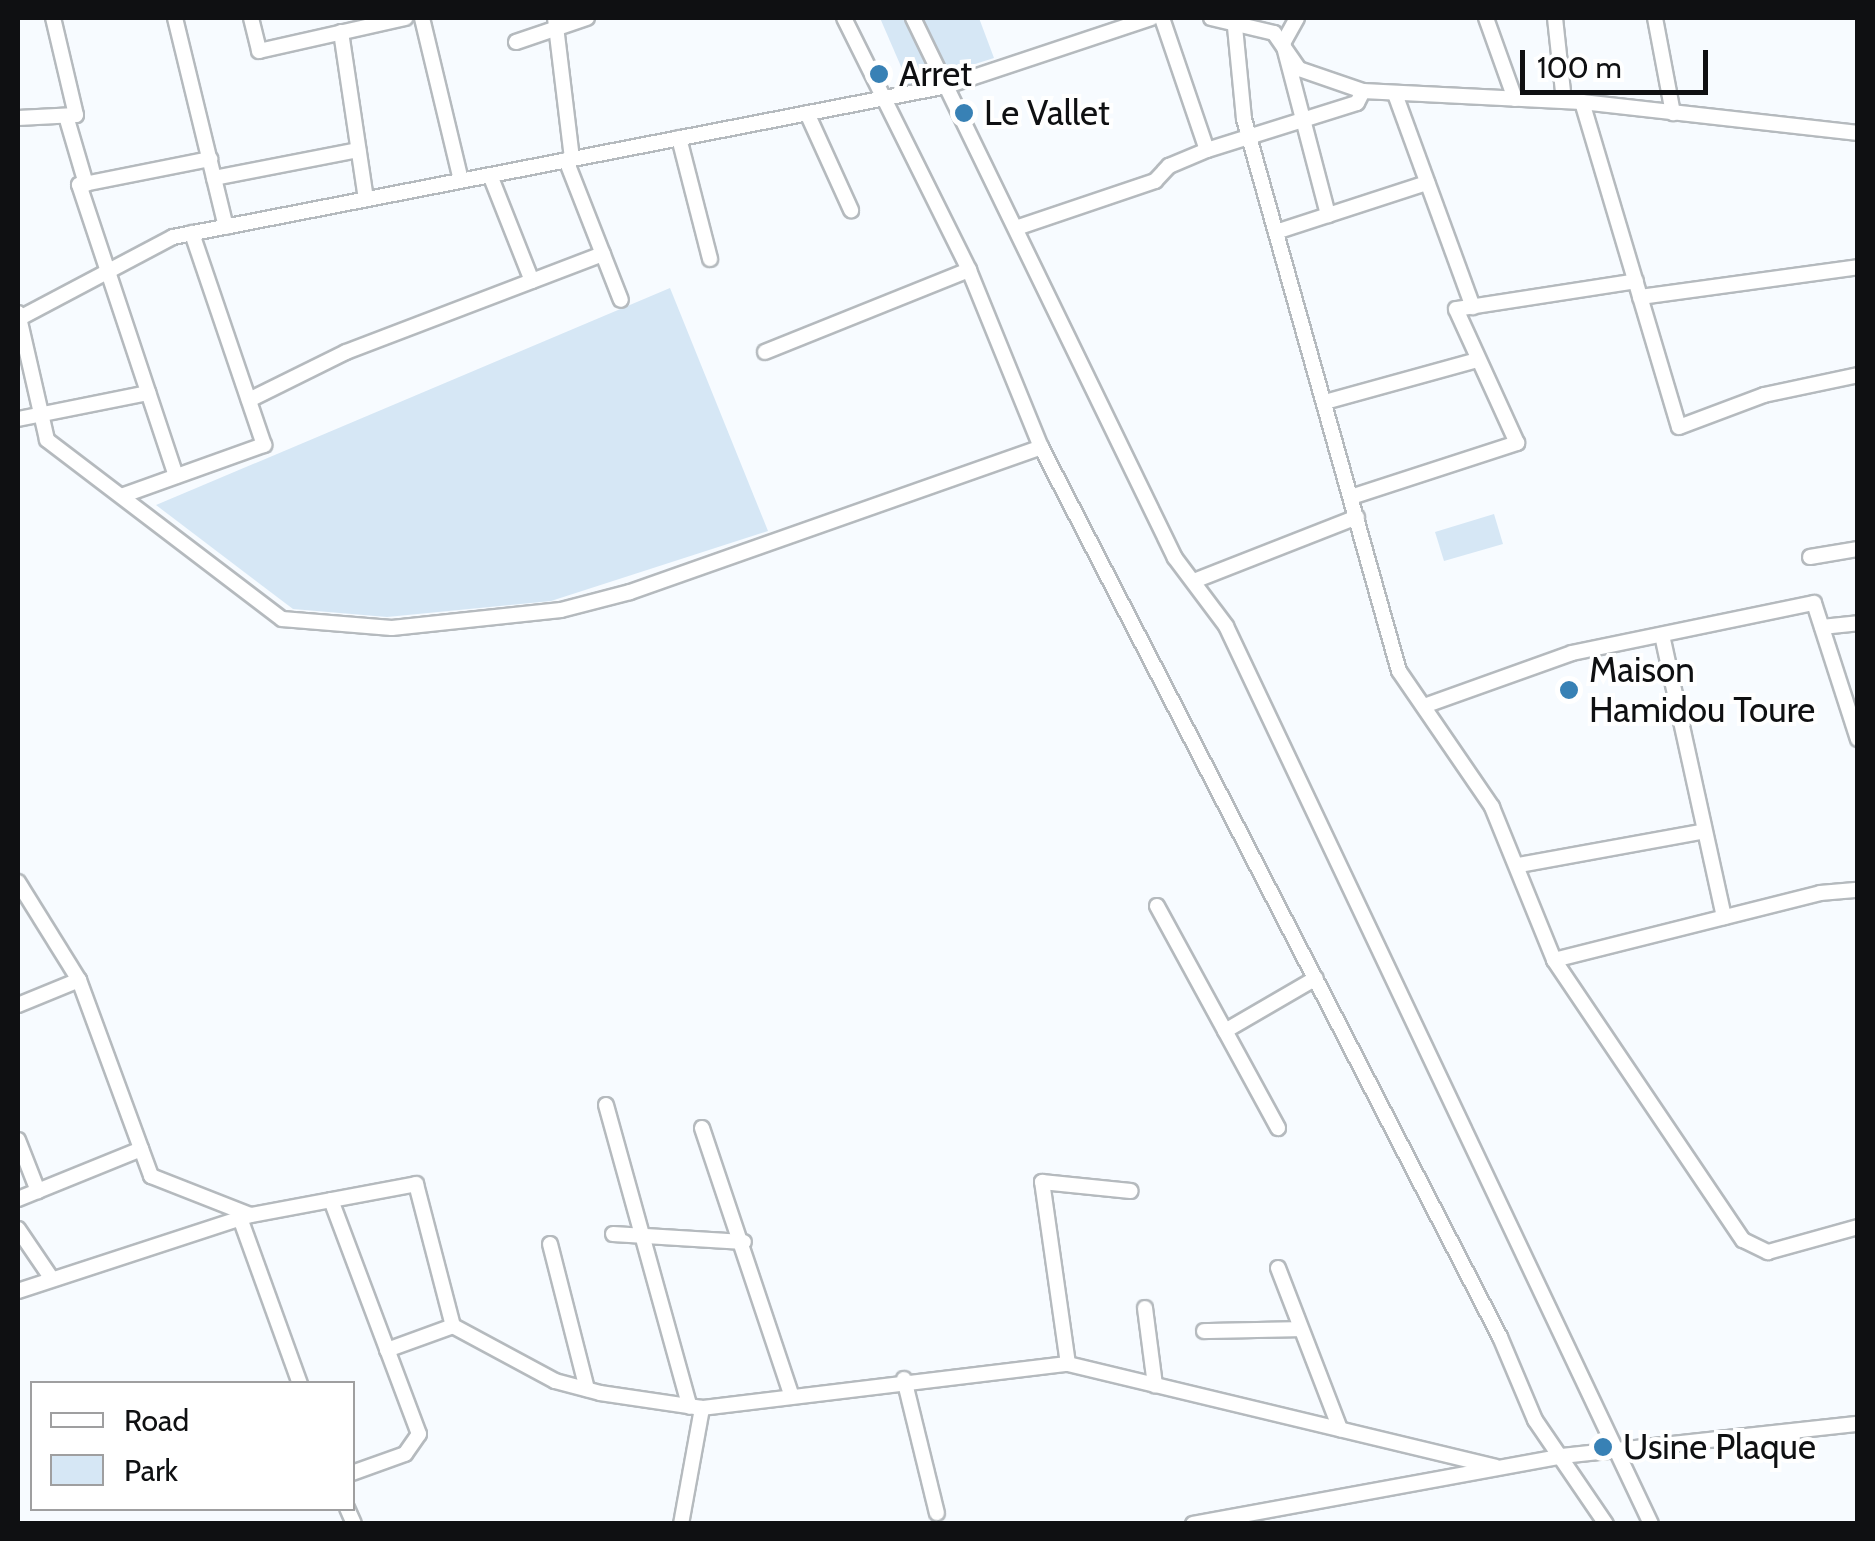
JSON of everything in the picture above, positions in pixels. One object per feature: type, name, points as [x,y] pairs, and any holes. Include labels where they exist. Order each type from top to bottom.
[{"type":"street","points":[[18,118],[76,115],[54,18]]},
{"type":"street","points":[[175,18],[226,226]]},
{"type":"street","points":[[252,18],[260,50],[405,18]]},
{"type":"street","points":[[422,18],[461,180]]},
{"type":"street","points":[[516,42],[556,22],[588,18]]},
{"type":"street","points":[[844,18],[887,97],[968,270],[1042,447],[1500,1337],[1535,1420],[1606,1524]]},
{"type":"street","points":[[913,18],[1018,227],[1175,558],[1226,626],[1651,1524]]},
{"type":"street","points":[[1042,447],[630,592],[504,619],[392,628],[282,619],[47,440],[18,317],[192,233],[946,86],[1151,18]]},
{"type":"street","points":[[1162,18],[1208,150]]},
{"type":"street","points":[[1211,18],[1235,28],[1274,34],[1299,68],[1364,91],[1582,102],[1858,133]]},
{"type":"street","points":[[1297,18],[1282,43],[1307,122],[1328,215]]},
{"type":"street","points":[[1486,18],[1515,99]]},
{"type":"street","points":[[1554,18],[1564,101]]},
{"type":"street","points":[[1655,18],[1673,112]]},
{"type":"street","points":[[556,22],[569,160],[621,300]]},
{"type":"street","points":[[1235,28],[1249,138],[1400,671],[1492,807],[1519,865],[1554,960],[1743,1240],[1768,1252],[1858,1226]]},
{"type":"street","points":[[341,32],[366,199]]},
{"type":"street","points":[[1018,227],[1155,181],[1168,166],[1208,150],[1307,122],[1357,103],[1364,91]]},
{"type":"street","points":[[1395,94],[1472,308]]},
{"type":"street","points":[[1582,102],[1680,427],[1764,394],[1858,375]]},
{"type":"street","points":[[808,113],[851,210]]},
{"type":"street","points":[[66,116],[86,184]]},
{"type":"street","points":[[678,138],[710,259]]},
{"type":"street","points":[[214,178],[358,150]]},
{"type":"street","points":[[176,476],[80,185],[210,159]]},
{"type":"street","points":[[490,175],[532,281]]},
{"type":"street","points":[[1276,232],[1427,183]]},
{"type":"street","points":[[124,495],[264,445],[192,233]]},
{"type":"street","points":[[249,400],[346,352],[603,254]]},
{"type":"street","points":[[1640,296],[1858,267]]},
{"type":"street","points":[[765,352],[968,270]]},
{"type":"street","points":[[1351,497],[1518,443],[1456,309],[1636,281]]},
{"type":"street","points":[[1325,402],[1477,360]]},
{"type":"street","points":[[18,420],[148,393]]},
{"type":"street","points":[[1194,582],[1357,517]]},
{"type":"street","points":[[1810,558],[1858,549]]},
{"type":"street","points":[[1424,706],[1572,653],[1814,603],[1858,739]]},
{"type":"street","points":[[1822,627],[1858,624]]},
{"type":"street","points":[[1662,635],[1700,832],[1724,917]]},
{"type":"street","points":[[1519,865],[1700,832]]},
{"type":"street","points":[[18,882],[79,980],[151,1176],[246,1216],[299,1381]]},
{"type":"street","points":[[1554,960],[1724,917],[1858,890]]},
{"type":"street","points":[[1157,906],[1278,1128]]},
{"type":"street","points":[[1225,1031],[1316,978]]},
{"type":"street","points":[[18,1006],[79,980]]},
{"type":"street","points":[[606,1106],[696,1408],[680,1524]]},
{"type":"street","points":[[702,1128],[744,1242],[791,1394]]},
{"type":"street","points":[[18,1140],[38,1191]]},
{"type":"street","points":[[18,1199],[141,1149]]},
{"type":"street","points":[[1068,1364],[1042,1182],[1131,1191]]},
{"type":"street","points":[[18,1290],[246,1216],[416,1184],[453,1326],[555,1381],[588,1390],[696,1408],[904,1379],[1068,1364],[1496,1467]]},
{"type":"street","points":[[332,1200],[419,1434],[416,1446],[355,1472]]},
{"type":"street","points":[[18,1229],[52,1279]]},
{"type":"street","points":[[613,1234],[744,1242]]},
{"type":"street","points":[[550,1244],[588,1390]]},
{"type":"street","points":[[1278,1268],[1298,1329],[1340,1430]]},
{"type":"street","points":[[1145,1308],[1155,1385]]},
{"type":"street","points":[[387,1350],[453,1326]]},
{"type":"street","points":[[1204,1331],[1298,1329]]},
{"type":"street","points":[[904,1379],[938,1513]]},
{"type":"street","points":[[1193,1524],[1562,1456],[1858,1424]]},
{"type":"green space","points":[[880,18],[979,18],[994,58],[909,85]]},
{"type":"green space","points":[[670,288],[768,531],[551,601],[387,617],[293,609],[156,505]]},
{"type":"green space","points":[[1494,514],[1503,544],[1444,561],[1435,532]]},
{"type":"place","name":"Arret","points":[[879,74]]},
{"type":"place","name":"Le Vallet","points":[[964,113]]},
{"type":"place","name":"Maison Hamidou Toure","points":[[1569,690]]},
{"type":"place","name":"Usine Plaque","points":[[1603,1447]]}]
